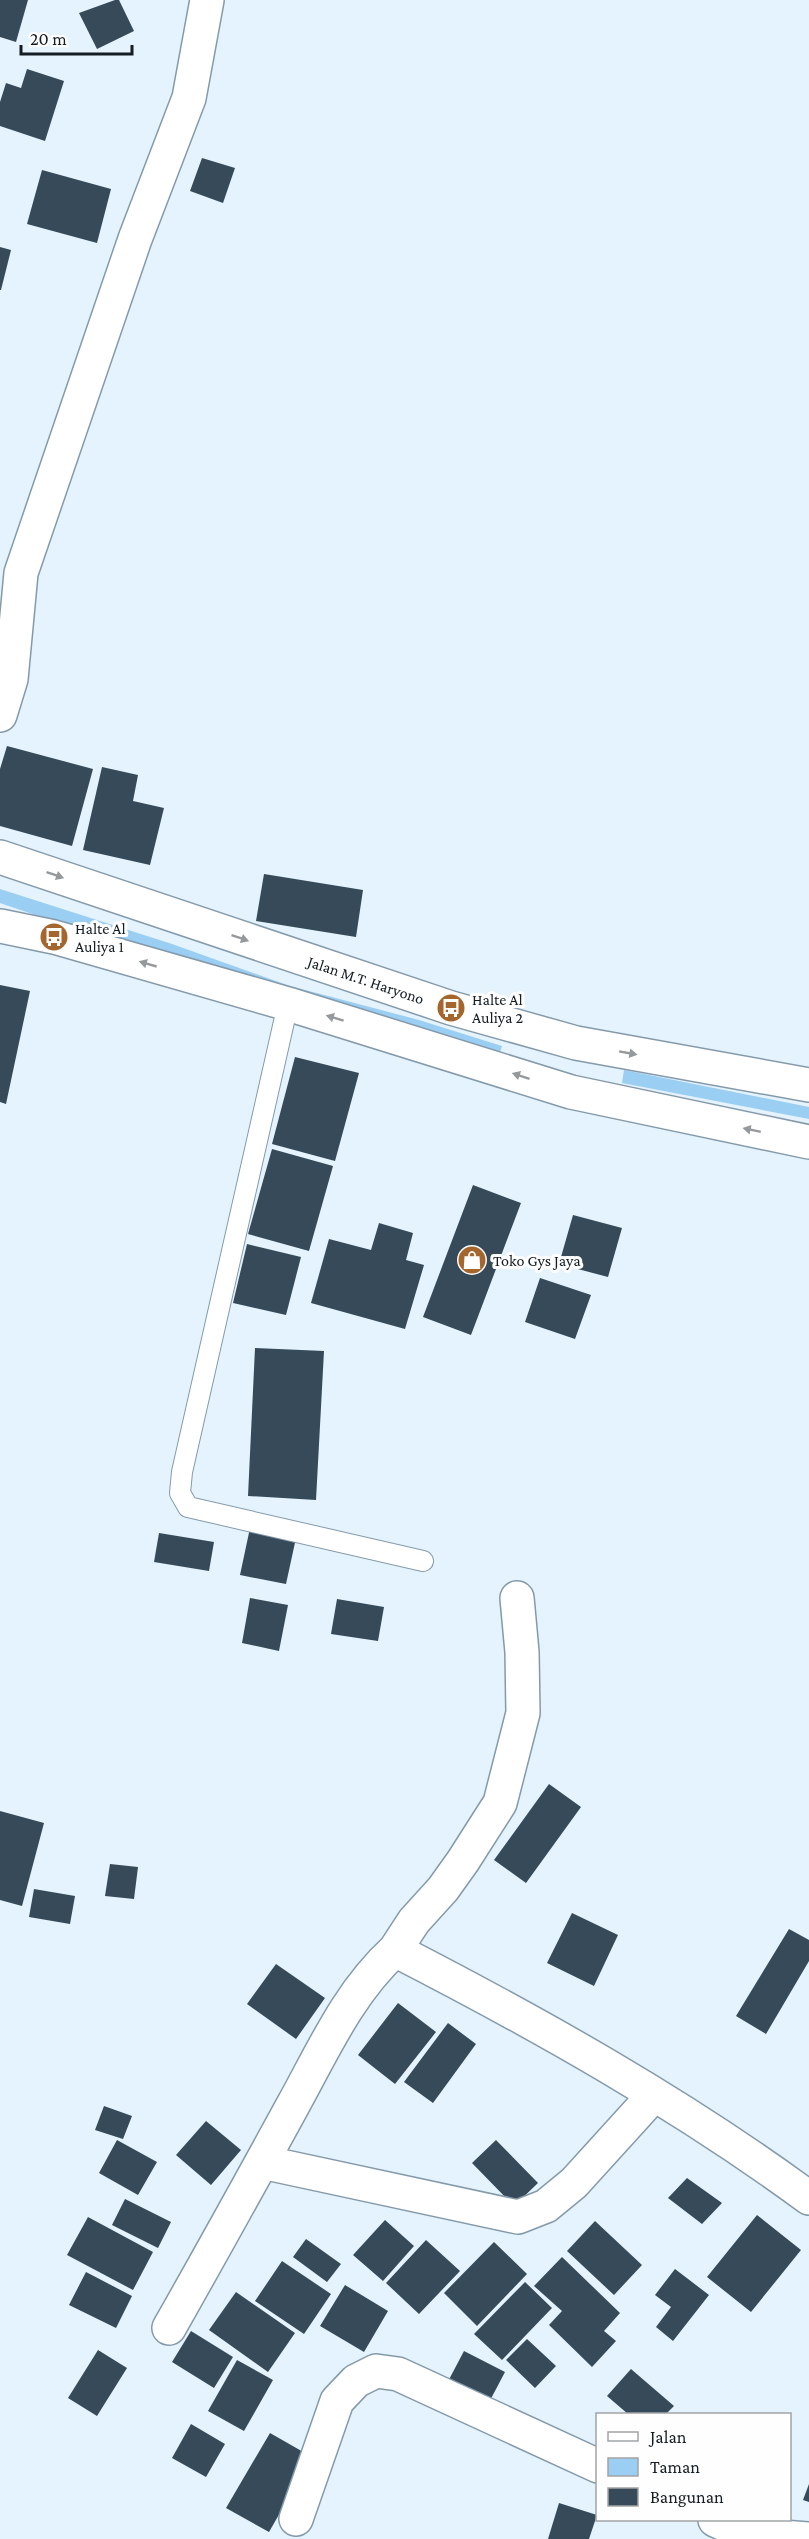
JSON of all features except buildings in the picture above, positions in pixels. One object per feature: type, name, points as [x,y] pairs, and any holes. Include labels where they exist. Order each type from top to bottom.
[{"type":"main road","points":[[0,715],[11,679],[21,573],[135,239],[189,98],[207,0]]},
{"type":"main road","name":"Jalan M.T. Haryono","points":[[0,857],[451,1008],[576,1043],[809,1085]]},
{"type":"main road","points":[[0,926],[54,937],[288,1004],[571,1092],[809,1142]]},
{"type":"main road","points":[[571,1092],[576,1043]]},
{"type":"main road","points":[[169,2328],[347,2006],[376,1967],[395,1950],[414,1921],[443,1889],[500,1803],[523,1713],[522,1652],[517,1598]]},
{"type":"main road","points":[[395,1950],[537,2027],[653,2096],[763,2164],[809,2198]]},
{"type":"main road","points":[[262,2162],[518,2217],[546,2205],[574,2183],[653,2096]]},
{"type":"main road","points":[[296,2519],[338,2401],[356,2381],[376,2371],[398,2374],[596,2466]]},
{"type":"main road","points":[[717,2521],[745,2536],[809,2539]]},
{"type":"lane","points":[[288,1004],[182,1472],[180,1493],[188,1507],[423,1561]]},
{"type":"green space","points":[[0,889],[172,944],[290,986],[419,1020],[502,1046],[498,1058],[164,959],[0,903]]},
{"type":"green space","points":[[624,1070],[809,1107],[809,1119],[622,1083]]},
{"type":"place","name":"Halte Al Auliya 1","points":[[54,937]]},
{"type":"place","name":"Halte Al Auliya 2","points":[[451,1008]]},
{"type":"place","name":"Toko Gys Jaya","points":[[472,1260]]}]
